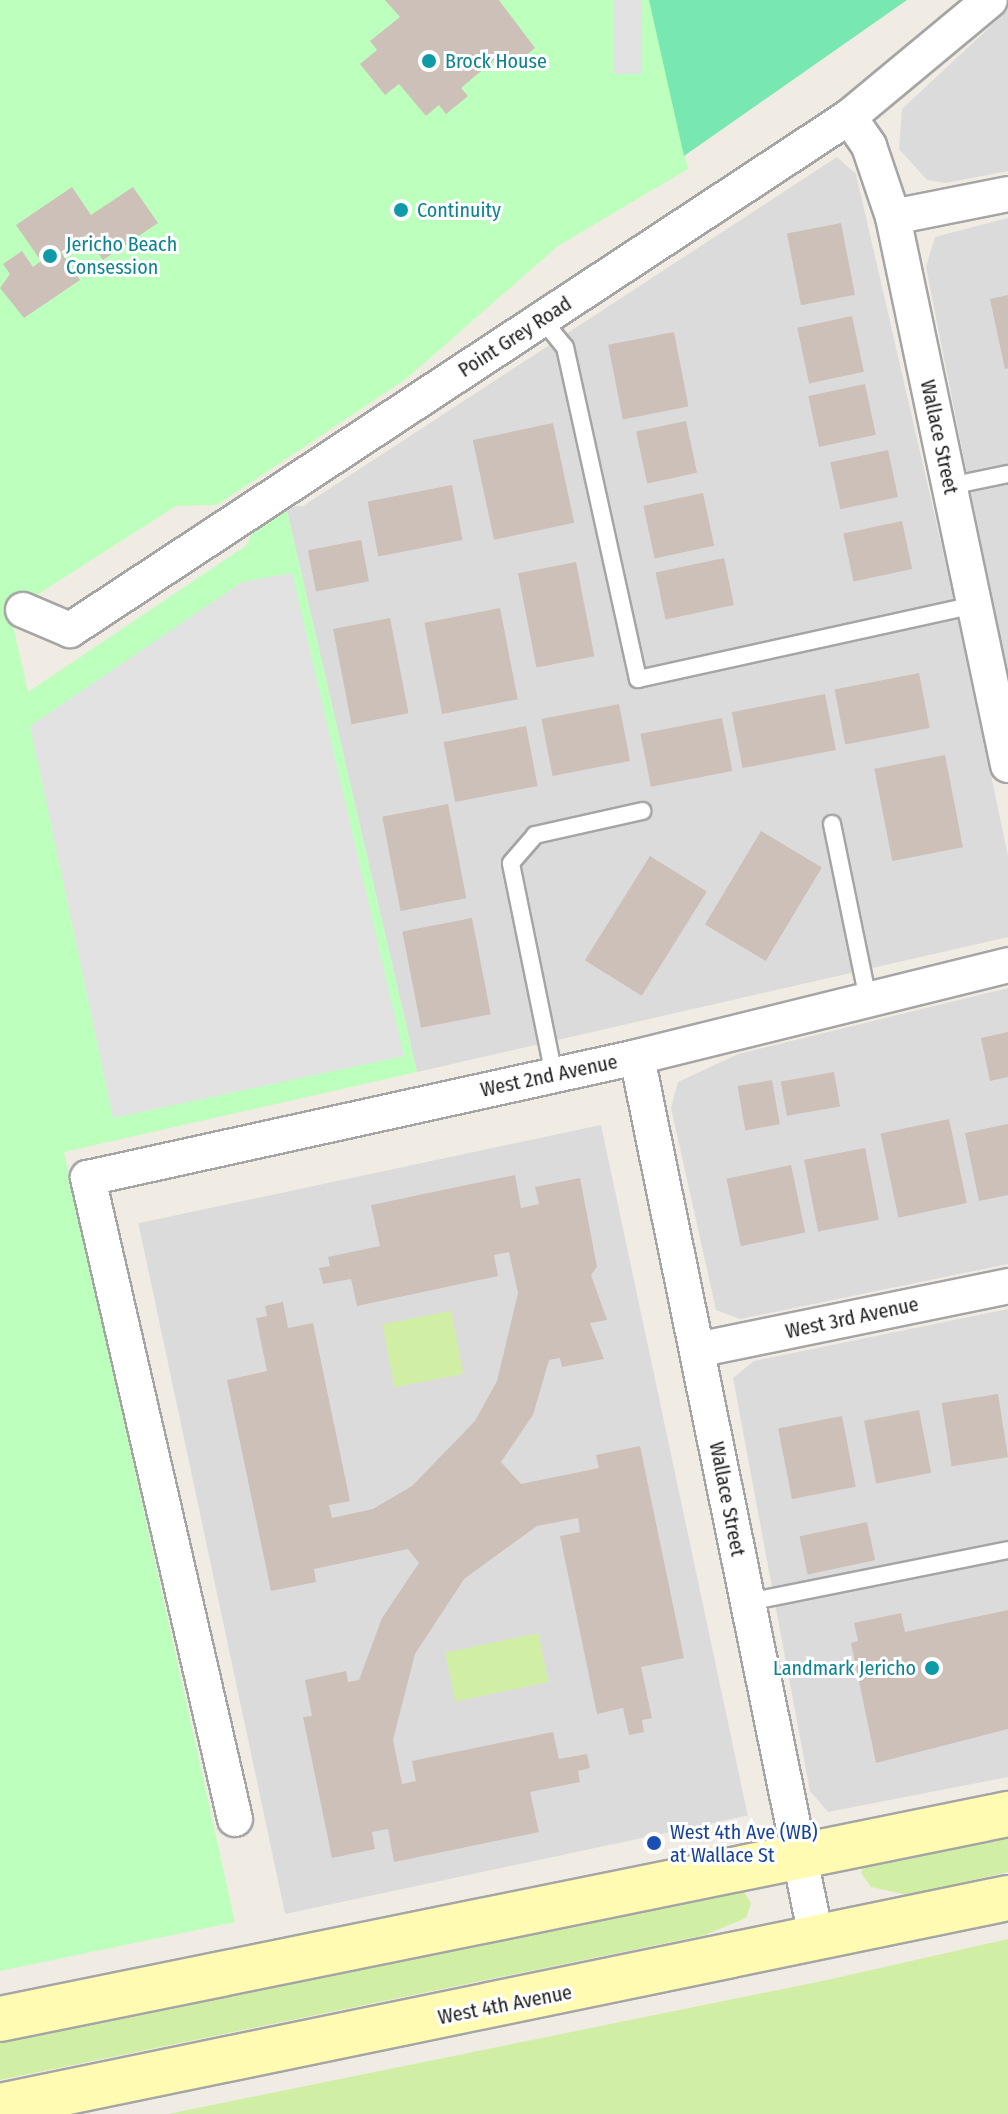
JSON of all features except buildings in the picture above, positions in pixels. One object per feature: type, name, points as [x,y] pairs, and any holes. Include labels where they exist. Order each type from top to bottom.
[{"type":"main road","points":[[0,2019],[1008,1814]]},
{"type":"main road","name":"West 4th Avenue","points":[[0,2106],[817,1942],[1008,1898]]},
{"type":"street","name":"Point Grey Road","points":[[23,610],[70,630],[849,117],[990,0]]},
{"type":"street","name":"Wallace Street","points":[[849,117],[869,146],[893,217],[1007,753]]},
{"type":"street","points":[[893,217],[1008,194]]},
{"type":"street","name":"West 2nd Avenue","points":[[235,1819],[88,1178],[637,1057],[1008,965]]},
{"type":"street","name":"Wallace Street","points":[[637,1057],[817,1942]]},
{"type":"street","name":"West 3rd Avenue","points":[[697,1350],[1008,1286]]},
{"type":"lane","points":[[542,319],[565,347],[638,679],[974,605]]},
{"type":"lane","points":[[950,486],[1008,474]]},
{"type":"lane","points":[[554,1075],[511,863],[535,835],[642,811]]},
{"type":"lane","points":[[832,824],[868,1000]]},
{"type":"lane","points":[[748,1602],[1008,1550]]},
{"type":"shaded area","points":[[613,0],[642,0],[642,74],[613,74]]},
{"type":"shaded area","points":[[1008,10],[1008,171],[946,183],[927,180],[899,149],[902,109]]},
{"type":"shaded area","points":[[837,157],[856,174],[953,595],[1008,856],[1008,937],[417,1072],[286,507],[303,506]]},
{"type":"shaded area","points":[[1008,218],[1008,681],[926,267],[935,237]]},
{"type":"shaded area","points":[[292,573],[404,1056],[113,1118],[30,726],[242,582]]},
{"type":"shaded area","points":[[1008,988],[1008,1264],[740,1319],[716,1310],[671,1108],[678,1082],[738,1054]]},
{"type":"shaded area","points":[[601,1125],[748,1816],[285,1914],[138,1223]]},
{"type":"shaded area","points":[[1008,1309],[1008,1777],[828,1812],[810,1791],[733,1378],[754,1361]]},
{"type":"green space","points":[[0,0],[650,0],[688,169],[558,246],[406,379],[217,505],[176,506],[10,612],[28,692],[247,545],[253,530],[286,507],[417,1072],[64,1152],[235,1922],[0,1971]]},
{"type":"green space","points":[[649,0],[907,0],[684,156]]},
{"type":"green space","points":[[451,1311],[463,1374],[394,1387],[382,1324]]},
{"type":"green space","points":[[538,1633],[548,1682],[455,1702],[445,1653]]},
{"type":"green space","points":[[1008,1831],[1008,1872],[908,1895],[871,1887],[861,1873],[864,1864]]},
{"type":"green space","points":[[742,1887],[751,1904],[746,1918],[705,1935],[0,2080],[0,2036]]},
{"type":"green space","points":[[1008,1939],[1008,2114],[168,2114],[827,1980]]},
{"type":"place","name":"Brock House","points":[[429,61]]},
{"type":"place","name":"Continuity","points":[[401,210]]},
{"type":"place","name":"Jericho Beach Consession","points":[[50,256]]},
{"type":"place","name":"Landmark Jericho","points":[[932,1668]]},
{"type":"place","name":"West 4th Ave (WB) at Wallace St","points":[[654,1843]]}]
